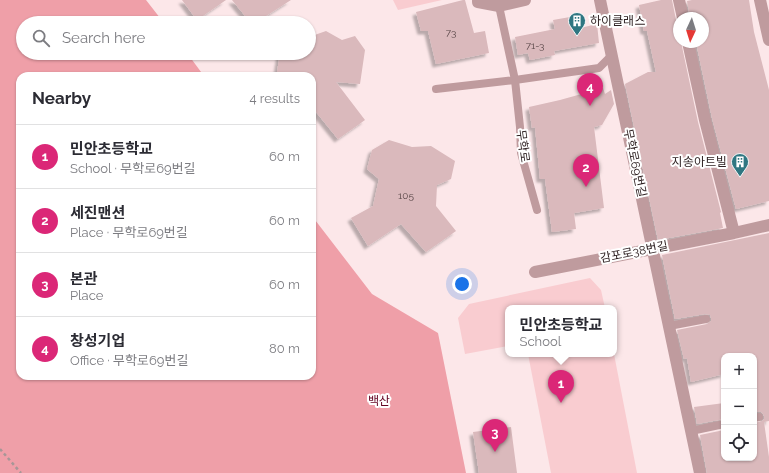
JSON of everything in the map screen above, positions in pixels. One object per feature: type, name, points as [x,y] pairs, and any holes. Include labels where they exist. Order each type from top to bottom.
[{"type":"street","points":[[478,0],[478,2],[499,6],[525,0]]},
{"type":"street","name":"무학로69번길","points":[[600,0],[700,473]]},
{"type":"street","points":[[679,0],[682,12]]},
{"type":"street","points":[[760,0],[769,40]]},
{"type":"street","points":[[689,48],[705,120],[734,232]]},
{"type":"street","name":"감포로38번길","points":[[535,272],[769,225]]},
{"type":"lane","name":"무학로","points":[[499,6],[515,80],[521,152],[537,210]]},
{"type":"lane","points":[[436,89],[599,68],[612,54]]},
{"type":"lane","points":[[669,326],[706,319]]},
{"type":"lane","points":[[692,431],[721,425]]},
{"type":"path","points":[[0,449],[21,473]]},
{"type":"shaded area","points":[[393,0],[442,0],[398,10]]},
{"type":"shaded area","points":[[590,278],[601,290],[604,305],[505,305],[505,347],[465,354],[458,318],[469,304]]},
{"type":"shaded area","points":[[529,357],[615,357],[637,473],[551,473]]},
{"type":"green space","name":"백산","points":[[0,0],[146,0],[159,16],[16,16],[16,60],[192,60],[201,72],[16,72],[16,380],[316,380],[316,221],[372,294],[438,333],[466,473],[0,473]]},
{"type":"building","points":[[182,0],[226,0],[203,16],[194,16]]},
{"type":"building","points":[[232,0],[291,0],[266,16],[245,16]]},
{"type":"building","points":[[465,0],[474,33],[485,31],[489,53],[436,64],[428,31],[421,31],[416,12]]},
{"type":"building","points":[[661,0],[672,0],[674,12],[673,12],[673,48],[682,48],[698,122],[721,212],[723,228],[658,240],[625,84],[648,72],[656,72],[647,31],[644,31],[639,5]]},
{"type":"building","points":[[749,0],[754,32],[769,90],[769,201],[736,209],[712,118],[697,48],[709,48],[709,12],[689,12],[687,1]]},
{"type":"building","points":[[570,17],[572,30],[597,24],[599,43],[554,51],[555,55],[530,60],[528,53],[518,55],[515,37],[555,29],[553,20]]},
{"type":"building","points":[[326,31],[342,40],[355,36],[365,50],[360,84],[336,82],[365,120],[338,139],[316,112],[316,72],[277,72],[279,60],[316,60],[316,35]]},
{"type":"building","points":[[603,88],[605,94],[611,90],[614,104],[602,125],[594,127],[604,208],[574,213],[576,229],[552,232],[545,179],[540,179],[535,127],[532,128],[529,107]]},
{"type":"building","points":[[389,140],[412,147],[431,146],[455,161],[451,179],[437,185],[436,206],[456,231],[426,252],[401,224],[368,246],[351,218],[373,206],[379,179],[367,169],[372,150]]},
{"type":"building","points":[[769,233],[769,421],[764,422],[769,457],[769,473],[707,473],[700,435],[721,431],[721,461],[757,461],[757,422],[762,421],[764,416],[761,412],[757,412],[757,353],[721,353],[721,375],[691,382],[687,358],[684,359],[677,330],[707,324],[711,321],[711,318],[710,315],[705,314],[675,319],[662,255]]},
{"type":"building","points":[[721,403],[721,420],[697,424],[694,407]]},
{"type":"building","points":[[511,427],[517,473],[479,473],[473,432]]},
{"type":"place","name":"하이클래스","points":[[577,36]]},
{"type":"place","name":"창성기업","points":[[590,106]]},
{"type":"place","name":"지송아트빌","points":[[740,177]]},
{"type":"place","name":"세진맨션","points":[[586,187]]},
{"type":"place","name":"민안초등학교","points":[[561,403]]},
{"type":"place","name":"본관","points":[[495,452]]}]
